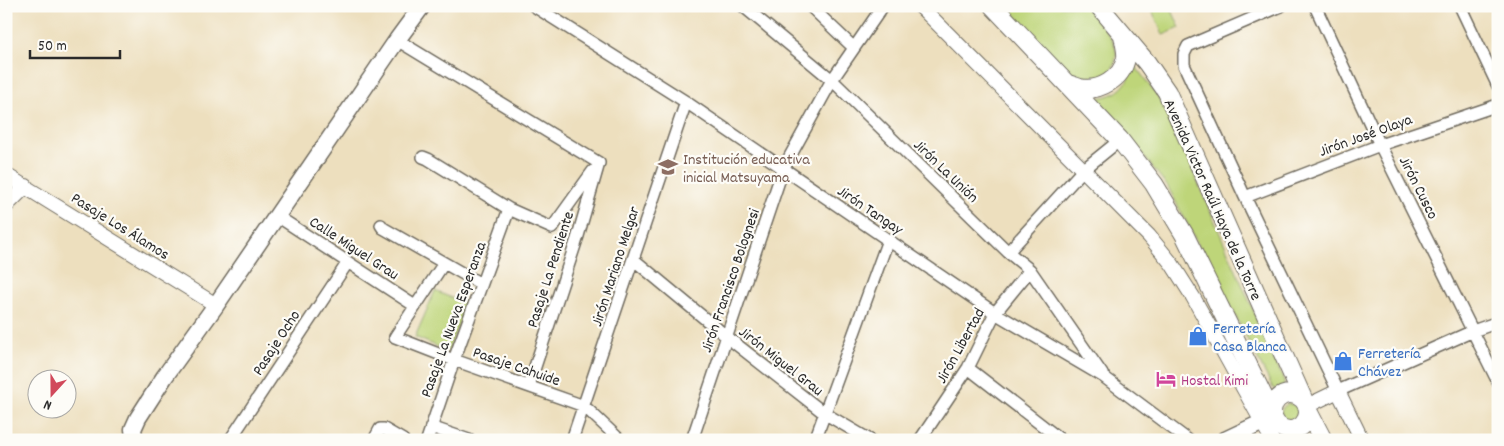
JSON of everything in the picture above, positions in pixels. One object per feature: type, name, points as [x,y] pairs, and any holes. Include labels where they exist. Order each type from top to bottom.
[{"type":"main road","points":[[137,440],[134,437],[133,429],[165,376],[422,6]]},
{"type":"main road","points":[[994,6],[1120,140],[1154,184],[1184,234],[1275,427]]},
{"type":"main road","name":"Avenida Victor Raúl Haya de la Torre","points":[[1099,6],[1147,63],[1167,92],[1306,406],[1323,440]]},
{"type":"main road","points":[[1068,84],[1092,89],[1104,85],[1122,69],[1126,57],[1122,33],[1111,6]]},
{"type":"main road","points":[[1225,440],[1275,427],[1286,430],[1297,429],[1305,422],[1306,406],[1299,397],[1286,395],[1276,402],[1273,408],[1275,427]]},
{"type":"street","name":"Jirón Tangay","points":[[534,6],[686,102],[995,313],[1104,377],[1188,440]]},
{"type":"street","name":"Jirón La Unión","points":[[743,6],[832,80],[1008,252],[1030,270],[1104,377]]},
{"type":"street","points":[[810,6],[854,47]]},
{"type":"street","name":"Jirón Francisco Bolognesi","points":[[692,440],[784,169],[832,80],[883,6]]},
{"type":"street","points":[[920,6],[1149,236],[1172,264],[1275,427]]},
{"type":"street","points":[[1280,6],[1188,46],[1184,54],[1184,64],[1245,197],[1362,440]]},
{"type":"street","name":"Jirón Cusco","points":[[1315,6],[1380,145],[1498,382]]},
{"type":"street","points":[[1460,6],[1498,86]]},
{"type":"street","points":[[397,40],[599,163],[552,228],[509,209],[422,157]]},
{"type":"street","name":"Jirón Mariano Melgar","points":[[572,440],[686,102]]},
{"type":"street","name":"Jirón José Olaya","points":[[1245,197],[1380,145],[1498,104]]},
{"type":"street","points":[[1008,252],[1083,170],[1120,140]]},
{"type":"street","name":"Pasaje La Pendiente","points":[[528,385],[578,236],[599,163]]},
{"type":"street","name":"Pasaje Los Álamos","points":[[6,175],[216,305]]},
{"type":"street","points":[[6,206],[26,186]]},
{"type":"street","name":"Pasaje La Nueva Esperanza","points":[[427,440],[509,209]]},
{"type":"street","name":"Calle Miguel Grau","points":[[277,216],[415,306]]},
{"type":"street","points":[[381,225],[383,228],[481,284]]},
{"type":"street","points":[[815,440],[888,240]]},
{"type":"street","name":"Jirón Miguel Grau","points":[[633,259],[727,337],[824,413],[870,440]]},
{"type":"street","name":"Pasaje Ocho","points":[[230,440],[348,262]]},
{"type":"street","points":[[415,306],[444,263]]},
{"type":"street","name":"Jirón Libertad","points":[[920,440],[968,368],[995,313],[1030,270]]},
{"type":"street","name":"Pasaje Cahuide","points":[[415,306],[395,337],[584,406],[620,440]]},
{"type":"street","points":[[1306,406],[1338,390],[1498,322]]},
{"type":"street","points":[[968,368],[1061,440]]},
{"type":"street","points":[[431,427],[469,440]]},
{"type":"street","points":[[374,440],[380,429],[384,429],[403,440]]},
{"type":"green space","points":[[1000,6],[1085,6],[1114,44],[1116,56],[1112,68],[1109,73],[1098,80],[1090,82],[1076,80]]},
{"type":"green space","points":[[1150,6],[1170,6],[1180,28],[1163,35]]},
{"type":"green space","points":[[1133,63],[1158,97],[1178,137],[1284,381],[1284,387],[1279,390],[1273,388],[1168,187],[1130,138],[1092,98],[1108,96],[1120,90],[1128,79]]},
{"type":"green space","points":[[435,291],[466,304],[448,351],[415,337]]},
{"type":"green space","points":[[1286,404],[1294,404],[1299,409],[1297,420],[1286,422],[1281,417],[1281,409]]},
{"type":"place","name":"Institución educativa inicial Matsuyama","points":[[668,167]]},
{"type":"place","name":"Ferretería Casa Blanca","points":[[1198,336]]},
{"type":"place","name":"Ferretería Chávez","points":[[1343,361]]},
{"type":"place","name":"Hostal Kimi","points":[[1166,379]]}]
